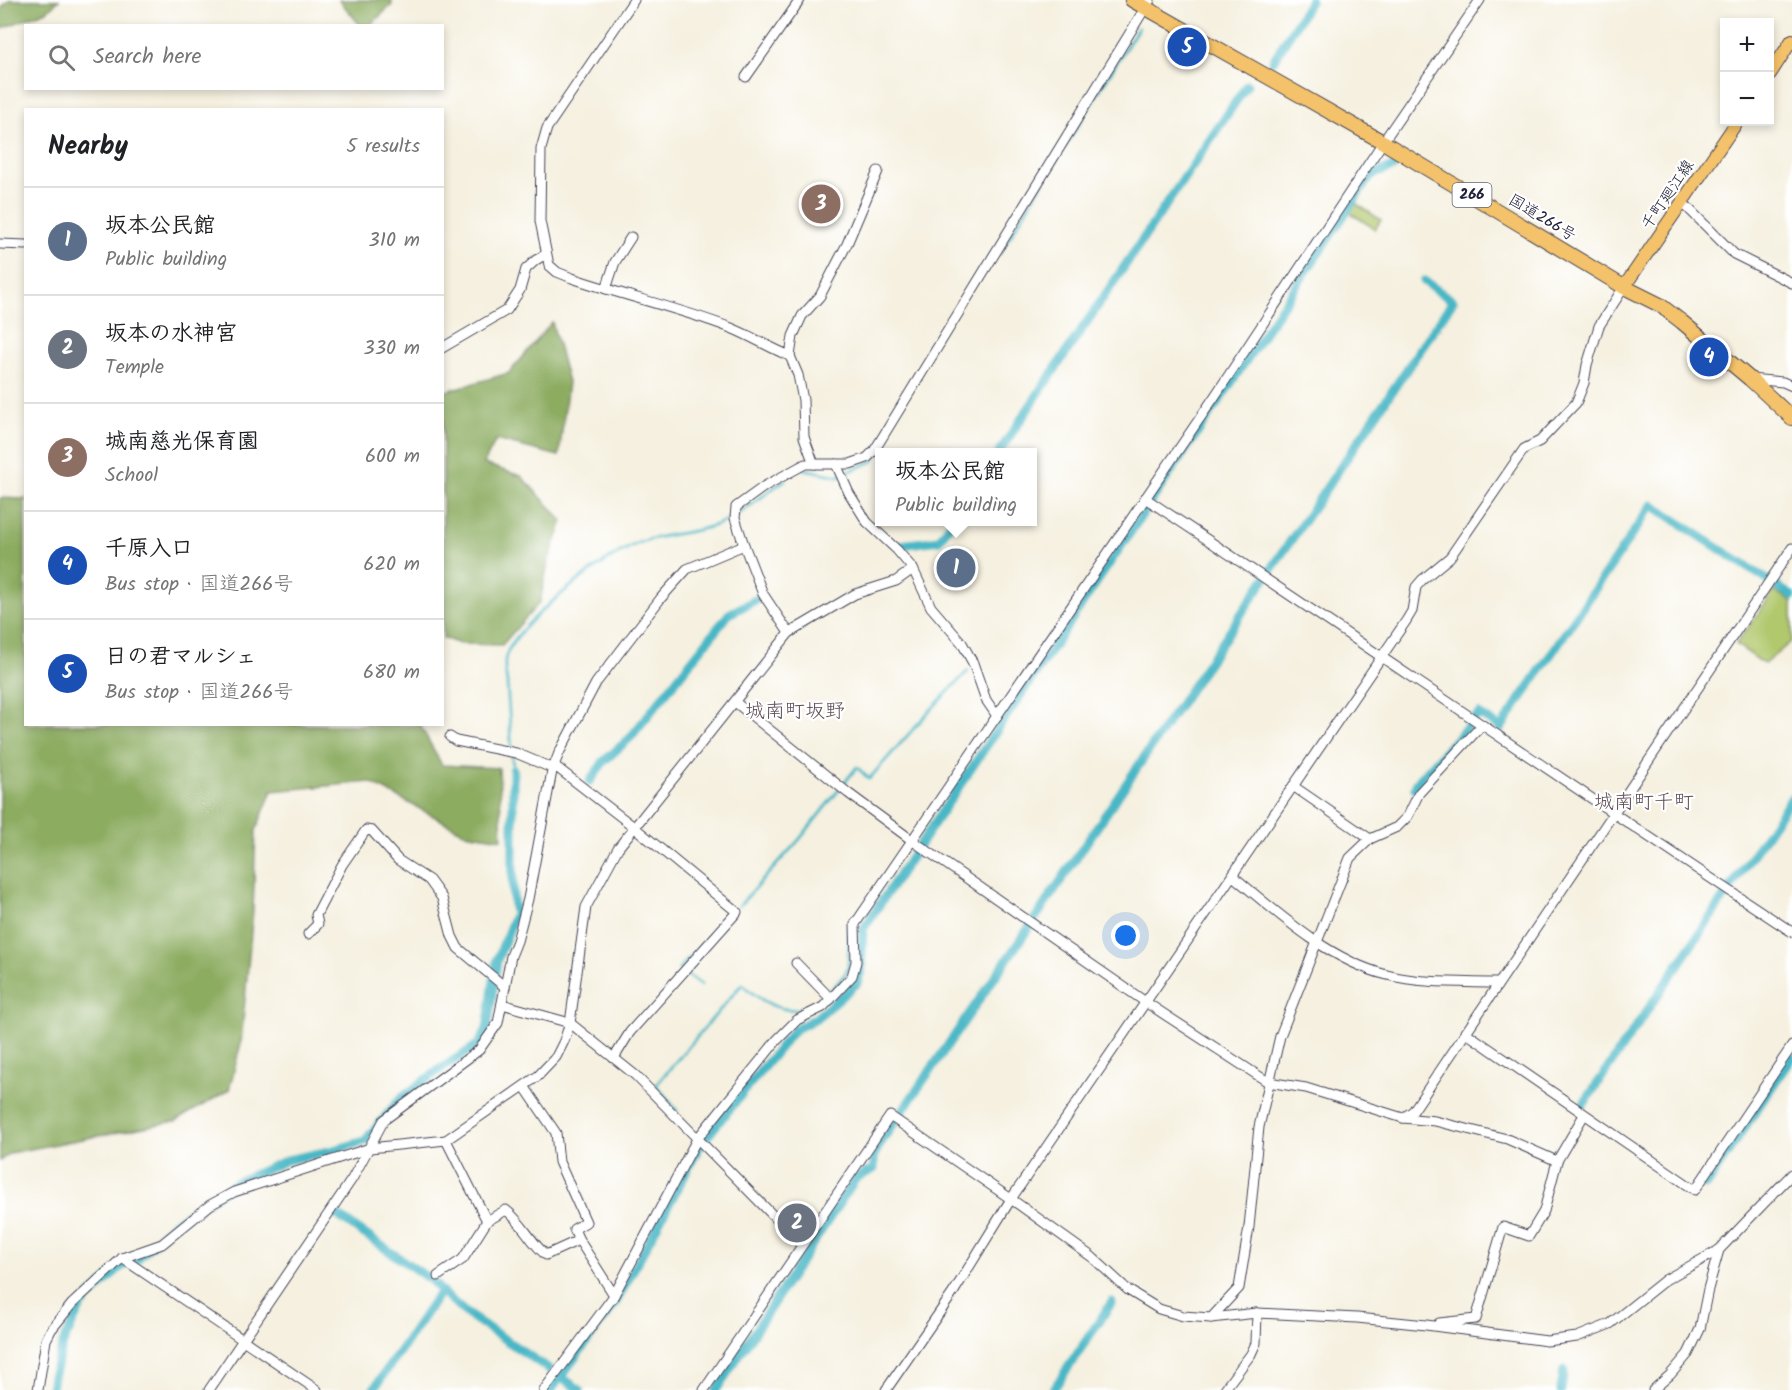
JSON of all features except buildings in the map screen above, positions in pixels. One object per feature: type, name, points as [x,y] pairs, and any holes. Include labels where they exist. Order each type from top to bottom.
[{"type":"highway","name":"国道266号","points":[[1132,0],[1148,4],[1624,287],[1660,305],[1750,379],[1792,418]]},
{"type":"main road","points":[[1771,72],[1792,40]]},
{"type":"main road","name":"千町廻江線","points":[[1624,287],[1734,126]]},
{"type":"street","points":[[634,0],[547,129],[541,149],[540,221],[549,265],[557,272],[606,289],[668,306],[734,329],[790,356]]},
{"type":"street","points":[[746,77],[800,0]]},
{"type":"street","points":[[544,1390],[615,1295],[697,1138],[777,1040],[797,1020],[823,1007],[852,976],[856,962],[855,924],[1215,396],[1480,0]]},
{"type":"street","points":[[876,448],[1148,4]]},
{"type":"street","points":[[814,464],[804,436],[803,400],[798,375],[790,356],[794,336],[802,316],[820,296],[847,244],[878,171]]},
{"type":"street","points":[[1683,203],[1734,254],[1792,283]]},
{"type":"street","points":[[606,289],[615,262],[631,237]]},
{"type":"street","points":[[0,244],[24,245]]},
{"type":"street","points":[[444,347],[507,310],[520,290],[526,268],[546,254]]},
{"type":"street","points":[[886,1390],[953,1293],[1011,1199],[1383,656],[1412,611],[1416,587],[1450,557],[1524,449],[1540,441],[1576,403],[1584,383],[1599,326],[1624,287]]},
{"type":"street","points":[[1750,379],[1784,382],[1792,386]]},
{"type":"street","points":[[789,633],[763,594],[735,519],[736,507],[799,466],[849,464],[867,458],[875,449]]},
{"type":"street","points":[[836,464],[849,493],[867,522],[897,550],[913,569],[931,608],[962,643],[974,663],[986,700],[997,716]]},
{"type":"street","points":[[1145,498],[1792,932]]},
{"type":"street","points":[[209,1390],[352,1179],[384,1120],[479,1050],[495,1029],[511,956],[528,899],[554,768],[559,753],[596,683],[661,598],[687,569],[744,545]]},
{"type":"street","points":[[1403,1118],[1413,1111],[1792,548]]},
{"type":"street","points":[[38,1390],[46,1340],[51,1330],[72,1304],[122,1258],[162,1244],[210,1205],[234,1192],[370,1148],[446,1140],[538,1076],[556,1057],[564,1041],[570,1023],[586,907],[618,848],[789,633],[855,594],[896,581],[913,569]]},
{"type":"street","points":[[735,702],[848,793],[913,841],[1147,1003],[1268,1082],[1306,1088],[1403,1118],[1435,1121],[1508,1139],[1557,1161]]},
{"type":"street","points":[[1211,1318],[1239,1288],[1249,1227],[1259,1127],[1268,1082],[1280,1036],[1296,990],[1318,942],[1350,858],[1370,839],[1397,828],[1408,816],[1419,793],[1482,725]]},
{"type":"street","points":[[450,737],[456,741],[516,753],[554,768],[634,827],[737,912],[630,1032],[614,1058]]},
{"type":"street","points":[[1293,786],[1370,839]]},
{"type":"street","points":[[308,934],[318,924],[316,915],[347,858],[366,830],[372,831],[398,860],[429,880],[442,898],[452,936],[458,948],[505,987]]},
{"type":"street","points":[[1233,876],[1296,929],[1359,965],[1388,975],[1410,979],[1498,983]]},
{"type":"street","points":[[796,963],[831,999]]},
{"type":"street","points":[[502,1004],[570,1023],[614,1058],[635,1075],[802,1245]]},
{"type":"street","points":[[1465,1032],[1695,1190],[1792,1046]]},
{"type":"street","points":[[524,1086],[556,1133],[559,1162],[586,1222],[574,1229],[615,1295]]},
{"type":"street","points":[[1426,1325],[1476,1319],[1503,1227],[1529,1236],[1544,1211],[1557,1161],[1584,1115]]},
{"type":"street","points":[[704,1390],[890,1116],[1092,1257],[1128,1290],[1159,1309],[1184,1316],[1211,1318],[1257,1313],[1358,1318],[1547,1341],[1578,1337],[1610,1324],[1665,1280],[1719,1250],[1792,1174]]},
{"type":"street","points":[[446,1140],[487,1221]]},
{"type":"street","points":[[438,1276],[463,1259],[487,1221],[506,1210],[522,1224],[546,1255],[579,1240]]},
{"type":"street","points":[[1653,1390],[1670,1375],[1688,1353],[1700,1329],[1719,1250]]},
{"type":"street","points":[[122,1258],[317,1390]]},
{"type":"street","points":[[1224,1390],[1251,1354],[1256,1343],[1257,1313]]},
{"type":"green space","points":[[9,0],[59,0],[47,11],[0,29],[0,10]]},
{"type":"green space","points":[[339,0],[391,0],[392,5],[371,24],[359,24]]},
{"type":"green space","points":[[1355,203],[1381,220],[1375,229],[1349,212]]},
{"type":"green space","points":[[552,322],[568,382],[559,456],[496,440],[484,464],[521,476],[563,521],[548,562],[540,602],[502,645],[460,644],[444,638],[444,392],[509,373]]},
{"type":"green space","points":[[0,498],[24,499],[24,726],[421,726],[442,765],[499,768],[502,839],[465,833],[370,782],[272,791],[256,830],[253,911],[241,1043],[229,1090],[176,1121],[10,1153],[0,1161]]},
{"type":"green space","points":[[1774,591],[1792,601],[1792,641],[1764,664],[1736,644]]},
{"type":"waterway","points":[[1273,61],[1311,0]]},
{"type":"waterway","points":[[999,254],[1138,28]]},
{"type":"waterway","points":[[1002,448],[1247,85]]},
{"type":"waterway","points":[[551,1390],[616,1302],[701,1144],[794,1030],[816,1018],[857,983],[861,971],[863,929],[1371,175],[1393,167]]},
{"type":"waterway","points":[[716,1390],[856,1178],[874,1169],[874,1155],[883,1139],[1453,301],[1424,281]]},
{"type":"waterway","points":[[804,469],[838,476],[873,461],[875,457]]},
{"type":"waterway","points":[[513,770],[505,662],[514,642],[527,626],[565,591],[626,549],[651,539],[721,523],[746,509],[785,480]]},
{"type":"waterway","points":[[1415,788],[1417,782],[1479,714],[1501,728],[1652,505],[1792,596]]},
{"type":"waterway","points":[[901,545],[939,540],[949,526]]},
{"type":"waterway","points":[[590,781],[604,761],[630,738],[729,614],[759,598]]},
{"type":"waterway","points":[[739,906],[799,840],[857,767],[869,779],[968,671]]},
{"type":"waterway","points":[[51,1390],[64,1341],[81,1306],[119,1268],[137,1259],[174,1223],[235,1183],[287,1160],[365,1141],[400,1099],[479,1044],[487,1029],[497,960],[515,915],[513,770]]},
{"type":"waterway","points":[[1583,1105],[1792,797]]},
{"type":"waterway","points":[[677,1111],[656,1085],[742,984],[771,1005],[784,1009],[808,1006],[820,999],[845,974],[848,968],[849,925]]},
{"type":"waterway","points":[[701,985],[679,969],[713,932]]},
{"type":"waterway","points":[[1706,1185],[1792,1057]]},
{"type":"waterway","points":[[334,1213],[431,1280],[441,1291]]},
{"type":"waterway","points":[[373,1390],[441,1291],[467,1314],[549,1369]]},
{"type":"waterway","points":[[1053,1390],[1112,1302]]},
{"type":"waterway","points":[[1561,1390],[1564,1370]]},
{"type":"waterway","points":[[561,1377],[580,1390]]},
{"type":"place","name":"日の君マルシェ","points":[[1187,47]]},
{"type":"place","name":"城南慈光保育園","points":[[821,204]]},
{"type":"place","name":"千原入口","points":[[1709,357]]},
{"type":"place","name":"坂本公民館","points":[[956,568]]},
{"type":"place","name":"坂本の水神宮","points":[[797,1223]]},
{"type":"district","name":"城南町坂野","points":[[795,712]]},
{"type":"district","name":"城南町千町","points":[[1644,803]]}]
